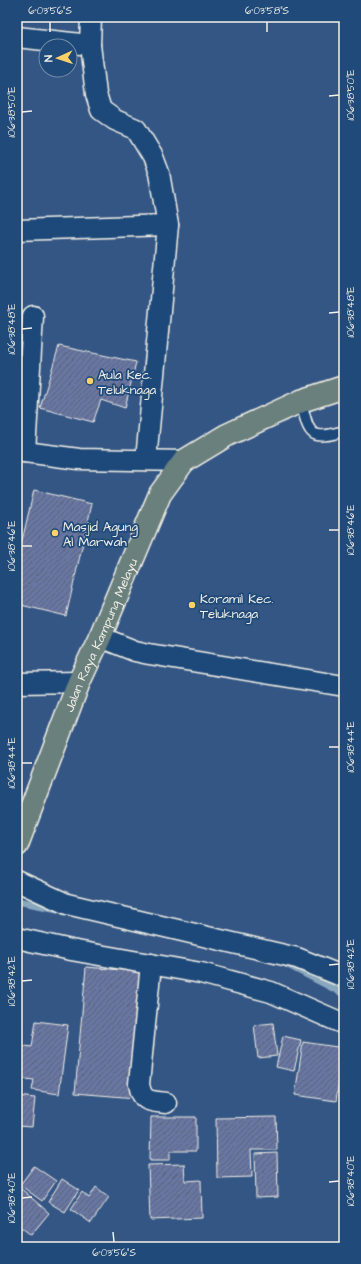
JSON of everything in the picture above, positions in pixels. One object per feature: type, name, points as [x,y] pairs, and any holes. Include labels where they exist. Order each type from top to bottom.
[{"type":"main road","name":"Jalan Raya Kampung Melayu","points":[[17,845],[79,682],[100,637],[160,494],[184,461],[227,435],[301,401],[344,387]]},
{"type":"street","points":[[91,17],[90,45],[96,94],[101,110],[115,120],[136,129],[153,157],[159,173],[168,225],[146,460]]},
{"type":"street","points":[[17,37],[90,45]]},
{"type":"street","points":[[17,230],[168,225]]},
{"type":"street","points":[[33,316],[21,451],[78,459],[184,461]]},
{"type":"street","points":[[100,637],[135,651],[149,654],[344,686]]},
{"type":"street","points":[[17,683],[79,682]]},
{"type":"street","points":[[17,881],[68,904],[297,958],[344,977]]},
{"type":"street","points":[[17,938],[71,950],[201,973],[271,992],[344,1024]]},
{"type":"street","points":[[151,964],[139,1084],[141,1095],[144,1098],[152,1102],[166,1103]]},
{"type":"lane","points":[[301,401],[307,425],[315,434],[326,436],[344,431]]},
{"type":"building","name":"Aula Kec. Teluknaga","points":[[59,346],[136,362],[125,408],[101,400],[93,422],[40,408]]},
{"type":"building","name":"Masjid Agung Al Marwah","points":[[34,490],[92,504],[66,616],[17,604],[17,562]]},
{"type":"building","points":[[86,967],[146,972],[136,1098],[75,1093]]},
{"type":"building","points":[[36,1021],[68,1025],[59,1094],[32,1090],[34,1080],[17,1078],[18,1045],[32,1047]]},
{"type":"building","points":[[273,1023],[277,1056],[258,1058],[254,1025]]},
{"type":"building","points":[[283,1036],[301,1040],[294,1071],[276,1067]]},
{"type":"building","points":[[303,1042],[344,1048],[336,1101],[295,1095]]},
{"type":"building","points":[[17,1096],[35,1098],[32,1127],[17,1126]]},
{"type":"building","points":[[151,1117],[196,1117],[196,1151],[170,1151],[170,1160],[150,1160]]},
{"type":"building","points":[[276,1117],[277,1150],[251,1150],[252,1177],[217,1178],[216,1118]]},
{"type":"building","points":[[277,1153],[278,1197],[256,1198],[255,1154]]},
{"type":"building","points":[[184,1164],[185,1181],[201,1180],[202,1218],[150,1220],[148,1165]]},
{"type":"building","points":[[34,1166],[56,1181],[42,1201],[20,1185]]},
{"type":"building","points":[[62,1179],[79,1190],[65,1212],[48,1202]]},
{"type":"building","points":[[18,1186],[49,1213],[31,1235],[17,1224]]},
{"type":"building","points":[[96,1187],[109,1197],[91,1223],[71,1209],[82,1192],[89,1198]]},
{"type":"waterway","points":[[17,901],[58,909]]},
{"type":"waterway","points":[[284,963],[344,994]]},
{"type":"place","name":"Aula Kec. Teluknaga","points":[[90,381]]},
{"type":"place","name":"Masjid Agung Al Marwah","points":[[55,533]]},
{"type":"place","name":"Koramil Kec. Teluknaga","points":[[192,605]]}]
